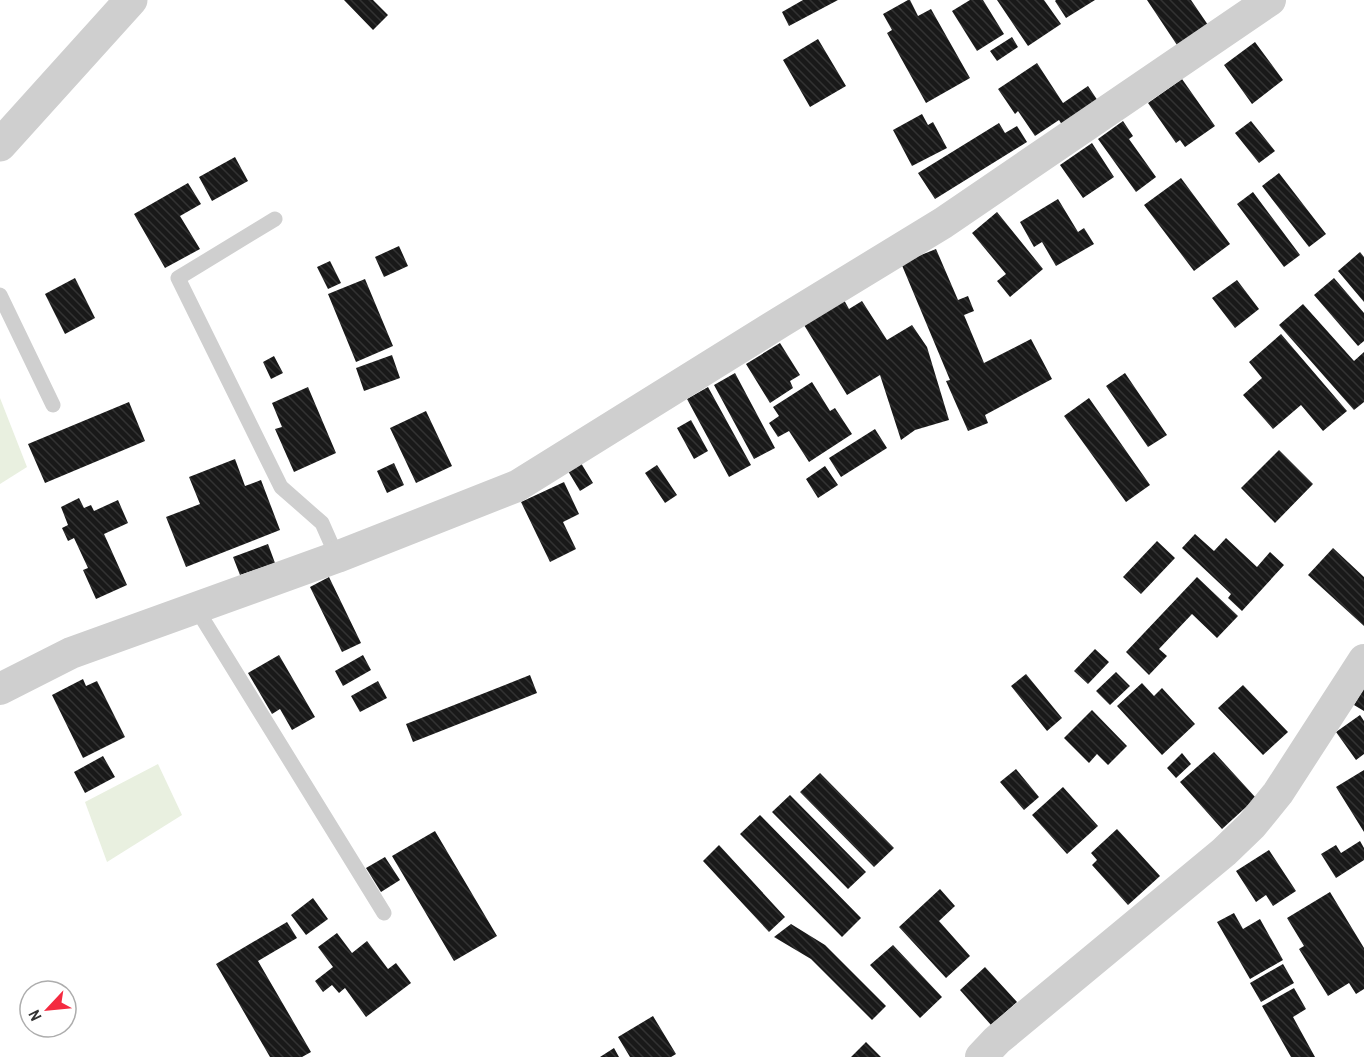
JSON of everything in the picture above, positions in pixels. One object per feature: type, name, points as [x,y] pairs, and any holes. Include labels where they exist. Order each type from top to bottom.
[{"type":"street","points":[[0,145],[131,0]]},
{"type":"street","points":[[0,689],[71,653],[338,557],[517,486],[943,223],[1270,0]]},
{"type":"street","points":[[981,1057],[997,1040],[1224,852],[1252,825],[1278,793],[1364,660]]},
{"type":"lane","points":[[275,219],[178,278],[281,487],[322,523],[338,557]]},
{"type":"lane","points":[[0,295],[53,405]]},
{"type":"lane","points":[[196,608],[384,913]]},
{"type":"green space","points":[[0,398],[27,467],[0,484]]},
{"type":"green space","points":[[158,764],[182,815],[107,862],[85,802]]},
{"type":"building","points":[[344,0],[373,0],[388,15],[373,30]]},
{"type":"building","points":[[803,0],[838,0],[789,26],[782,12]]},
{"type":"building","points":[[908,0],[918,16],[931,9],[970,78],[926,103],[887,33],[892,30],[883,14]]},
{"type":"building","points":[[970,0],[983,0],[1004,34],[977,51],[952,11]]},
{"type":"building","points":[[997,0],[1044,0],[1061,24],[1028,46]]},
{"type":"building","points":[[1056,0],[1095,0],[1066,18]]},
{"type":"building","points":[[1147,0],[1191,0],[1208,25],[1177,45]]},
{"type":"building","points":[[1012,37],[1018,47],[997,61],[990,51]]},
{"type":"building","points":[[818,39],[846,86],[810,107],[783,60]]},
{"type":"building","points":[[1255,42],[1283,80],[1252,104],[1224,65]]},
{"type":"building","points":[[1037,63],[1063,103],[1088,86],[1100,104],[1064,128],[1059,120],[1035,136],[1018,111],[1015,114],[998,89]]},
{"type":"building","points":[[1182,79],[1215,126],[1185,147],[1180,140],[1176,143],[1148,103]]},
{"type":"building","points":[[922,114],[928,125],[933,122],[947,148],[912,166],[893,130]]},
{"type":"building","points":[[1123,121],[1133,136],[1129,139],[1156,177],[1136,192],[1098,139]]},
{"type":"building","points":[[1251,121],[1275,151],[1259,163],[1235,133]]},
{"type":"building","points":[[999,123],[1005,133],[1017,126],[1027,142],[935,199],[918,173]]},
{"type":"building","points":[[1092,143],[1114,177],[1083,198],[1060,165]]},
{"type":"building","points":[[235,157],[248,181],[212,201],[199,177]]},
{"type":"building","points":[[1279,173],[1326,234],[1309,247],[1262,186]]},
{"type":"building","points":[[1181,178],[1230,244],[1194,271],[1144,205]]},
{"type":"building","points":[[188,183],[201,204],[180,216],[200,249],[165,268],[134,214]]},
{"type":"building","points":[[1253,192],[1300,255],[1284,267],[1237,204]]},
{"type":"building","points":[[1058,199],[1078,232],[1084,228],[1094,244],[1056,266],[1042,242],[1034,247],[1020,222]]},
{"type":"building","points":[[997,212],[1043,269],[1010,297],[997,281],[1006,274],[972,233]]},
{"type":"building","points":[[399,246],[408,266],[384,277],[375,257]]},
{"type":"building","points":[[936,249],[958,300],[968,296],[974,311],[964,315],[984,363],[1031,339],[1052,379],[985,415],[988,423],[968,431],[946,381],[950,380],[901,263]]},
{"type":"building","points":[[1360,252],[1364,257],[1364,302],[1338,271]]},
{"type":"building","points":[[330,261],[341,283],[328,289],[317,267]]},
{"type":"building","points":[[75,278],[95,318],[65,334],[45,294]]},
{"type":"building","points":[[1334,278],[1364,313],[1364,341],[1358,346],[1314,295]]},
{"type":"building","points":[[365,279],[393,346],[356,362],[328,294]]},
{"type":"building","points":[[1237,280],[1259,309],[1235,328],[1212,298]]},
{"type":"building","points":[[844,300],[849,309],[862,301],[887,340],[912,325],[927,347],[949,420],[915,430],[901,440],[880,375],[847,395],[804,325]]},
{"type":"building","points":[[1303,304],[1354,361],[1364,352],[1364,402],[1354,410],[1279,325]]},
{"type":"building","points":[[1281,334],[1347,411],[1323,431],[1301,405],[1273,429],[1243,395],[1262,378],[1249,362]]},
{"type":"building","points":[[780,343],[800,375],[790,381],[793,388],[770,403],[746,364]]},
{"type":"building","points":[[392,355],[400,378],[364,391],[356,368]]},
{"type":"building","points":[[274,356],[283,373],[271,379],[263,362]]},
{"type":"building","points":[[735,373],[775,448],[754,459],[714,385]]},
{"type":"building","points":[[1125,373],[1167,435],[1148,447],[1106,386]]},
{"type":"building","points":[[812,382],[830,411],[835,408],[852,434],[809,462],[789,431],[778,437],[769,423],[779,416],[773,407]]},
{"type":"building","points":[[308,387],[336,453],[294,472],[275,429],[282,427],[272,403]]},
{"type":"building","points":[[708,387],[751,465],[729,477],[687,399]]},
{"type":"building","points":[[1089,398],[1150,485],[1126,502],[1064,416]]},
{"type":"building","points":[[129,402],[145,441],[45,483],[28,444]]},
{"type":"building","points":[[426,411],[452,466],[416,483],[390,428]]},
{"type":"building","points":[[691,420],[708,451],[694,459],[677,428]]},
{"type":"building","points":[[875,429],[887,448],[841,477],[829,458]]},
{"type":"building","points":[[1279,450],[1313,484],[1275,523],[1241,488]]},
{"type":"building","points":[[235,459],[245,486],[261,480],[280,530],[186,567],[166,517],[200,504],[189,477]]},
{"type":"building","points":[[394,463],[404,485],[387,493],[377,471]]},
{"type":"building","points":[[581,463],[593,483],[580,491],[568,471]]},
{"type":"building","points":[[657,465],[677,495],[665,503],[645,473]]},
{"type":"building","points":[[825,466],[838,485],[818,498],[806,479]]},
{"type":"building","points":[[564,482],[579,514],[563,522],[576,549],[550,562],[521,502]]},
{"type":"building","points":[[79,498],[84,508],[91,505],[94,511],[118,500],[128,523],[104,534],[127,585],[96,599],[83,570],[88,568],[74,538],[68,541],[62,528],[68,525],[61,507]]},
{"type":"building","points":[[1195,534],[1214,551],[1226,538],[1257,567],[1270,552],[1284,565],[1242,611],[1228,598],[1231,594],[1182,548]]},
{"type":"building","points":[[1157,541],[1175,558],[1141,594],[1123,577]]},
{"type":"building","points":[[268,544],[275,563],[240,575],[233,557]]},
{"type":"building","points":[[1333,548],[1364,577],[1364,626],[1308,575]]},
{"type":"building","points":[[329,577],[361,643],[342,652],[310,587]]},
{"type":"building","points":[[1197,577],[1238,616],[1217,638],[1192,614],[1159,649],[1167,656],[1149,675],[1126,652]]},
{"type":"building","points":[[1095,649],[1109,662],[1088,684],[1074,671]]},
{"type":"building","points":[[279,655],[315,717],[292,730],[280,709],[272,714],[248,673]]},
{"type":"building","points":[[363,655],[371,670],[343,686],[335,671]]},
{"type":"building","points":[[1116,672],[1130,686],[1110,705],[1096,691]]},
{"type":"building","points":[[1026,674],[1062,718],[1047,731],[1011,686]]},
{"type":"building","points":[[530,675],[537,693],[413,742],[406,724]]},
{"type":"building","points":[[83,679],[86,686],[97,681],[125,737],[83,758],[52,695]]},
{"type":"building","points":[[378,681],[387,698],[360,712],[351,696]]},
{"type":"building","points":[[1142,683],[1154,696],[1162,688],[1195,724],[1162,755],[1117,706]]},
{"type":"building","points":[[1243,685],[1288,732],[1263,755],[1218,708]]},
{"type":"building","points":[[1364,688],[1364,711],[1354,705]]},
{"type":"building","points":[[1092,710],[1127,746],[1108,765],[1097,754],[1089,763],[1064,738]]},
{"type":"building","points":[[1360,715],[1364,721],[1364,754],[1356,760],[1336,732]]},
{"type":"building","points":[[1214,752],[1256,798],[1222,829],[1180,782]]},
{"type":"building","points":[[1182,753],[1191,764],[1176,778],[1167,768]]},
{"type":"building","points":[[103,756],[115,777],[85,793],[74,772]]},
{"type":"building","points":[[1016,769],[1039,797],[1024,810],[1000,782]]},
{"type":"building","points":[[1364,770],[1364,832],[1336,787]]},
{"type":"building","points":[[820,773],[894,848],[874,867],[800,792]]},
{"type":"building","points":[[1063,787],[1098,826],[1067,854],[1032,815]]},
{"type":"building","points":[[790,795],[866,872],[848,889],[772,812]]},
{"type":"building","points":[[760,815],[861,918],[842,937],[740,834]]},
{"type":"building","points":[[1117,829],[1160,876],[1128,905],[1092,865],[1097,860],[1091,853]]},
{"type":"building","points":[[435,831],[497,936],[454,961],[392,856]]},
{"type":"building","points":[[1360,841],[1364,848],[1364,860],[1336,878],[1321,854],[1336,845],[1341,853]]},
{"type":"building","points":[[719,845],[785,917],[769,932],[703,861]]},
{"type":"building","points":[[1269,850],[1296,891],[1273,906],[1266,895],[1256,902],[1236,871]]},
{"type":"building","points":[[385,857],[400,880],[381,892],[366,868]]},
{"type":"building","points":[[940,889],[955,906],[939,921],[970,956],[946,978],[899,927]]},
{"type":"building","points":[[1330,892],[1364,948],[1364,989],[1356,994],[1349,983],[1328,996],[1299,949],[1304,946],[1287,918]]},
{"type":"building","points":[[313,898],[328,919],[306,935],[291,915]]},
{"type":"building","points":[[1234,913],[1243,929],[1260,919],[1283,960],[1250,979],[1217,922]]},
{"type":"building","points":[[287,922],[297,938],[258,961],[311,1052],[302,1057],[270,1057],[216,964]]},
{"type":"building","points":[[791,924],[825,945],[886,1006],[872,1020],[811,959],[774,937]]},
{"type":"building","points":[[337,933],[352,953],[367,941],[388,969],[396,963],[411,983],[366,1017],[345,988],[339,993],[332,985],[323,992],[315,981],[333,967],[318,947]]},
{"type":"building","points":[[893,945],[942,997],[920,1018],[870,965]]},
{"type":"building","points":[[1283,964],[1294,983],[1261,1002],[1250,983]]},
{"type":"building","points":[[985,967],[1017,1002],[991,1025],[960,990]]},
{"type":"building","points":[[1294,988],[1306,1009],[1293,1017],[1315,1057],[1291,1057],[1262,1006]]},
{"type":"building","points":[[653,1016],[676,1054],[671,1057],[630,1057],[618,1037]]},
{"type":"building","points":[[866,1042],[881,1057],[851,1057]]},
{"type":"building","points":[[614,1048],[619,1057],[600,1057]]}]
